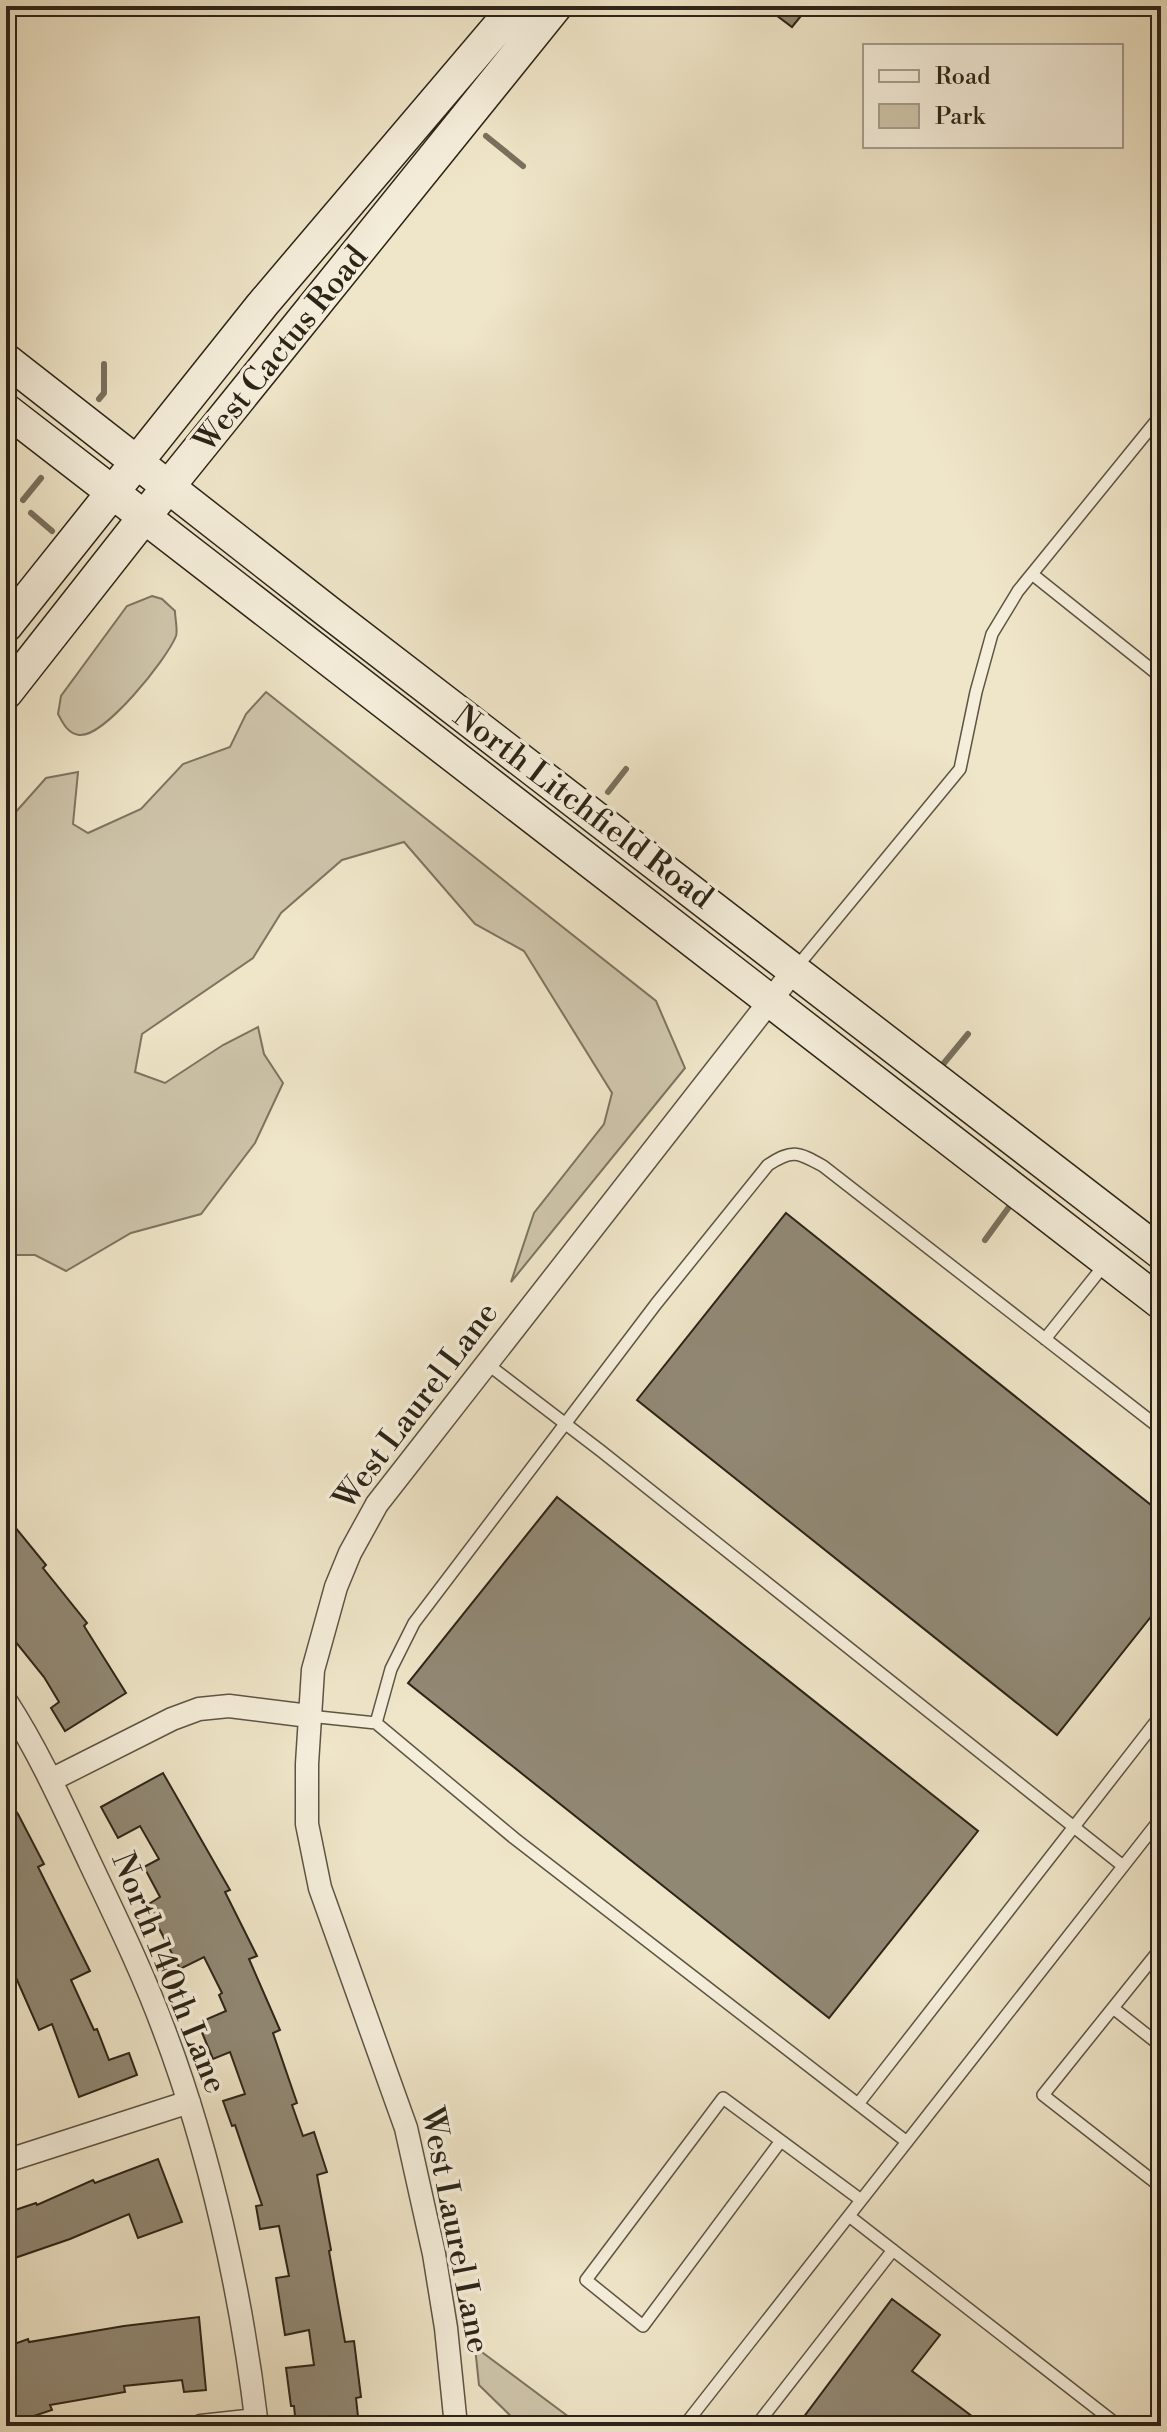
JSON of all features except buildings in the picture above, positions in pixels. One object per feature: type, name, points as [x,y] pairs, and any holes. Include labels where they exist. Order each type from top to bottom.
[{"type":"main road","name":"West Cactus Road","points":[[6,626],[262,305],[516,6]]},
{"type":"main road","name":"West Cactus Road","points":[[6,693],[556,6]]},
{"type":"main road","name":"North Litchfield Road","points":[[6,360],[1161,1253]]},
{"type":"main road","name":"North Litchfield Road","points":[[6,410],[1161,1303]]},
{"type":"street","name":"West Laurel Lane","points":[[456,2426],[446,2328],[434,2254],[406,2128],[320,1888],[307,1824],[313,1670],[336,1587],[350,1553],[393,1480],[795,969]]},
{"type":"street","name":"North 140th Lane","points":[[6,1701],[51,1780],[136,1960],[164,2029],[189,2102],[234,2285],[256,2423]]},
{"type":"street","points":[[51,1780],[158,1726],[199,1709],[229,1706],[309,1716]]},
{"type":"street","points":[[6,2161],[189,2102]]},
{"type":"street","points":[[201,2426],[256,2423]]},
{"type":"lane","points":[[795,969],[960,769],[992,634],[1032,574],[1161,415]]},
{"type":"lane","points":[[1032,574],[1161,677]]},
{"type":"lane","points":[[376,1723],[391,1669],[414,1623],[656,1304],[768,1165],[787,1153],[804,1155],[823,1166],[1161,1429]]},
{"type":"lane","points":[[1045,1339],[1107,1261]]},
{"type":"lane","points":[[486,1363],[1123,1866]]},
{"type":"lane","points":[[858,2104],[1161,1715]]},
{"type":"lane","points":[[309,1716],[376,1723],[514,1838],[907,2142]]},
{"type":"lane","points":[[684,2426],[1161,1818]]},
{"type":"lane","points":[[1161,1948],[1043,2095],[1161,2187]]},
{"type":"lane","points":[[1113,2008],[1161,2046]]},
{"type":"lane","points":[[780,2142],[643,2326],[586,2280],[723,2098],[861,2200]]},
{"type":"lane","points":[[849,2216],[1119,2426]]},
{"type":"lane","points":[[756,2426],[893,2250]]},
{"type":"green space","points":[[152,596],[162,599],[175,611],[177,633],[170,647],[134,695],[103,724],[90,733],[79,735],[71,732],[58,714],[61,696],[127,606]]},
{"type":"green space","points":[[266,692],[656,1001],[685,1068],[511,1282],[534,1213],[604,1124],[612,1093],[524,951],[475,924],[404,842],[342,860],[281,913],[253,958],[142,1034],[135,1072],[165,1083],[223,1045],[258,1027],[264,1054],[283,1083],[255,1143],[201,1214],[131,1233],[66,1271],[35,1255],[6,1255],[6,823],[46,778],[78,772],[73,824],[88,833],[141,809],[183,764],[230,747],[246,714]]},
{"type":"green space","points":[[475,2347],[581,2426],[521,2426],[479,2385]]},
{"type":"waterway","points":[[486,136],[523,166]]},
{"type":"waterway","points":[[99,399],[104,393],[104,364]]},
{"type":"waterway","points":[[23,500],[41,478]]},
{"type":"waterway","points":[[31,513],[52,531]]},
{"type":"waterway","points":[[608,792],[626,769]]},
{"type":"waterway","points":[[944,1063],[968,1034]]},
{"type":"waterway","points":[[985,1240],[1009,1207]]}]
